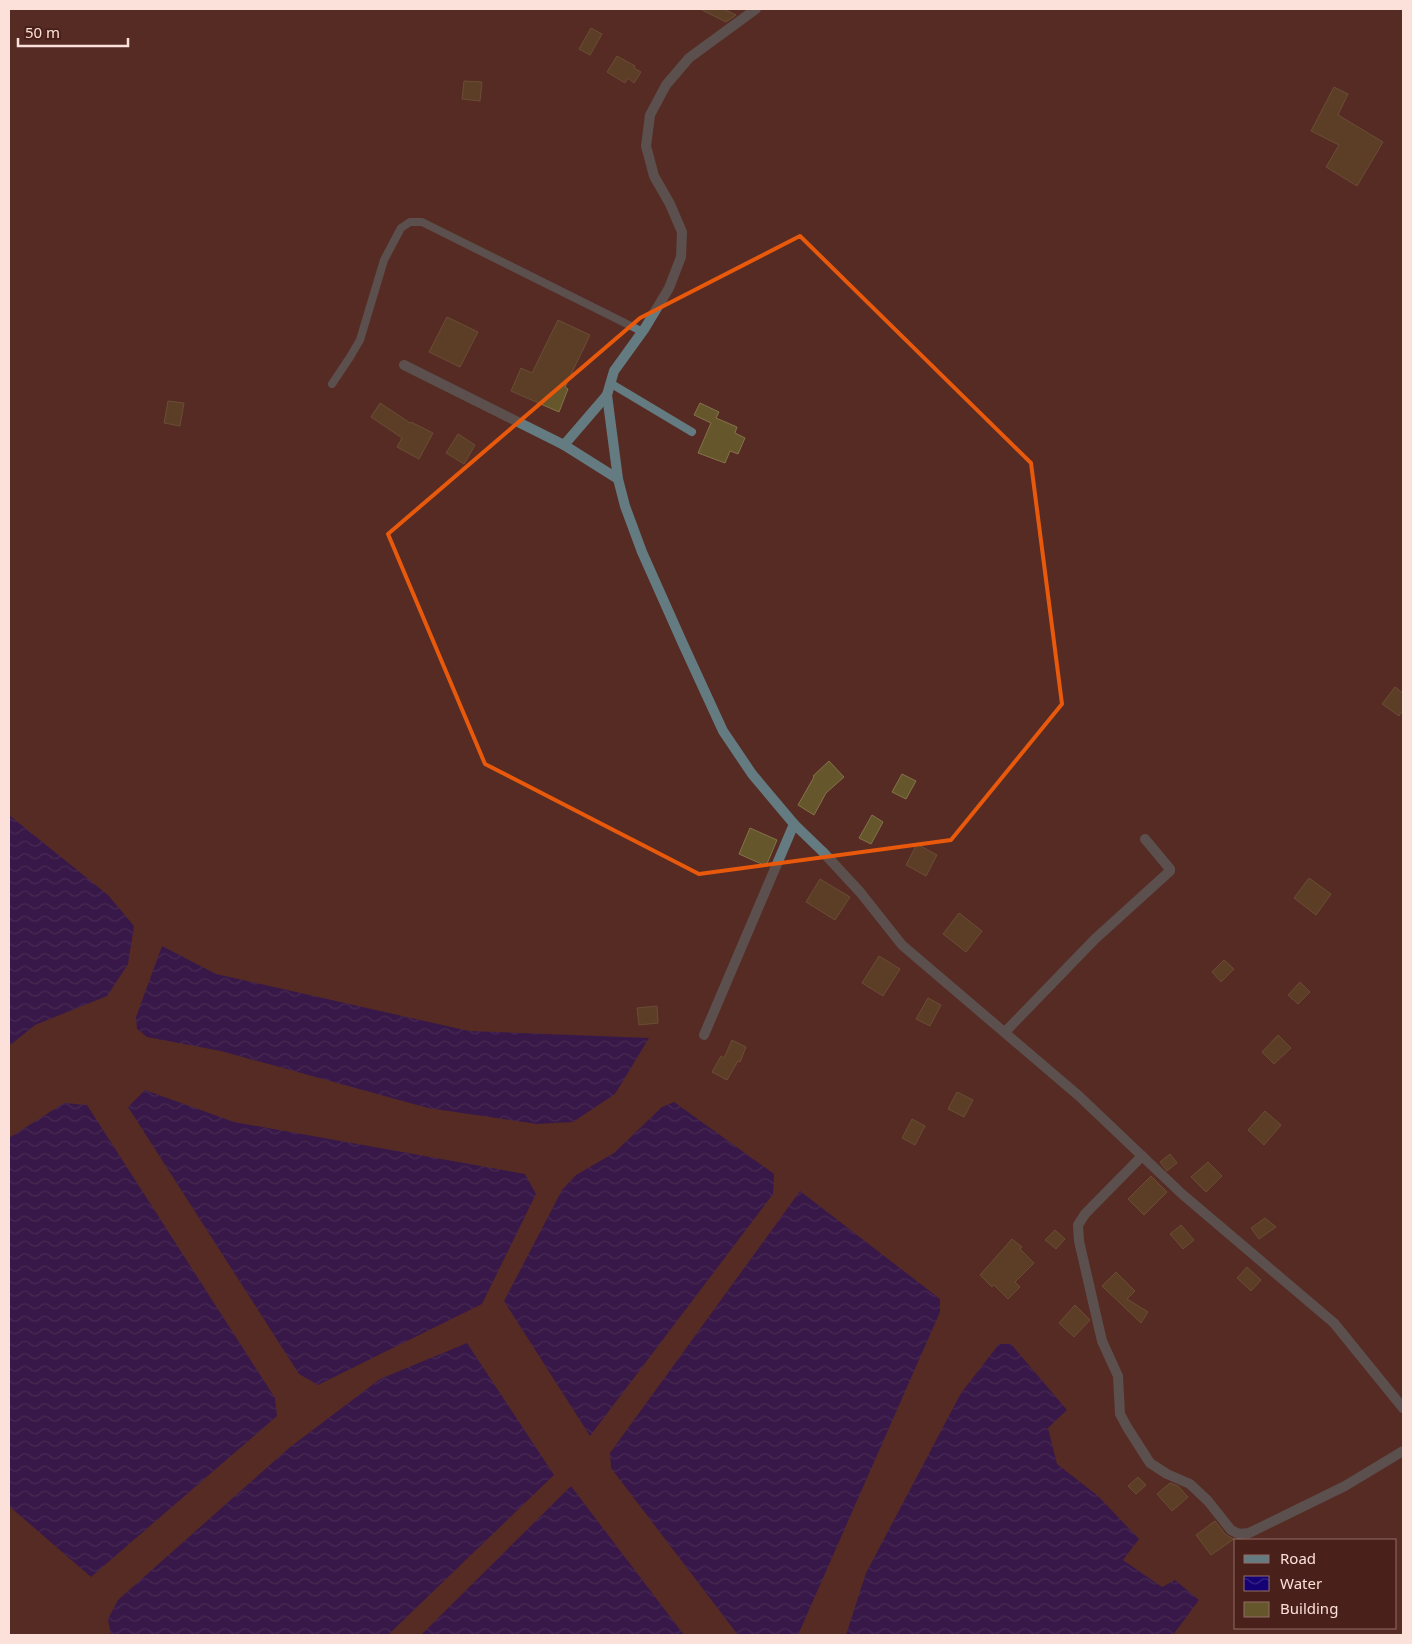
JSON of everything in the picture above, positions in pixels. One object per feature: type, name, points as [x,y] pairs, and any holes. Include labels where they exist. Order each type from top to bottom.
[{"type":"street","points":[[564,445],[606,395],[614,371],[643,332],[669,288],[681,257],[682,232],[670,204],[654,176],[646,146],[650,115],[666,85],[689,58],[756,9]]},
{"type":"street","points":[[404,365],[564,445],[618,479]]},
{"type":"street","points":[[606,395],[618,479],[625,506],[642,552],[724,731],[752,774],[794,824],[860,892],[902,945],[1079,1096],[1182,1194],[1334,1323],[1403,1408]]},
{"type":"street","points":[[704,1035],[794,824]]},
{"type":"street","points":[[1005,1032],[1095,939],[1170,871],[1145,839]]},
{"type":"street","points":[[1142,1156],[1085,1214],[1078,1225],[1079,1241],[1102,1342],[1118,1376],[1120,1414],[1150,1463],[1167,1474],[1190,1484],[1208,1501],[1231,1530],[1239,1534],[1249,1533],[1345,1486],[1403,1452]]},
{"type":"lane","points":[[332,384],[360,340],[384,260],[401,228],[410,222],[422,222],[643,332]]},
{"type":"lane","points":[[610,383],[692,432]]},
{"type":"highlighted area","points":[[800,236],[1031,463],[1062,704],[951,840],[699,874],[485,764],[388,534],[640,318]]},
{"type":"water","points":[[9,815],[108,895],[134,926],[128,964],[107,996],[35,1025],[9,1046]]},
{"type":"water","points":[[162,946],[216,974],[469,1031],[649,1038],[615,1094],[573,1122],[537,1124],[428,1108],[221,1051],[147,1037],[137,1029],[136,1017]]},
{"type":"water","points":[[145,1090],[234,1122],[525,1174],[536,1194],[482,1304],[318,1385],[299,1374],[128,1107]]},
{"type":"water","points":[[674,1102],[774,1174],[773,1194],[590,1436],[504,1301],[562,1190],[576,1175],[614,1153],[662,1107]]},
{"type":"water","points":[[64,1103],[87,1105],[275,1398],[277,1416],[91,1577],[9,1506],[9,1138]]},
{"type":"water","points":[[800,1191],[940,1299],[940,1312],[798,1635],[738,1635],[611,1468],[610,1453]]},
{"type":"water","points":[[467,1343],[554,1475],[388,1635],[111,1635],[108,1619],[118,1600],[289,1448],[380,1379]]},
{"type":"water","points":[[999,1344],[1011,1344],[1067,1410],[1048,1428],[1057,1464],[1098,1496],[1139,1539],[1123,1560],[1162,1587],[1175,1580],[1199,1600],[1173,1635],[846,1635],[866,1573],[961,1393]]},
{"type":"water","points":[[571,1486],[684,1635],[421,1635]]},
{"type":"building","points":[[700,9],[724,9],[736,15],[726,22]]},
{"type":"building","points":[[591,28],[602,34],[590,55],[579,49]]},
{"type":"building","points":[[617,56],[635,66],[634,68],[641,72],[634,83],[628,78],[625,83],[607,72]]},
{"type":"building","points":[[464,81],[482,82],[480,101],[462,99]]},
{"type":"building","points":[[1334,87],[1348,94],[1338,115],[1383,142],[1357,186],[1326,167],[1339,145],[1311,131]]},
{"type":"building","points":[[447,317],[478,332],[460,367],[429,352]]},
{"type":"building","points":[[558,320],[590,335],[565,387],[568,389],[559,412],[511,391],[521,368],[532,373]]},
{"type":"building","points":[[168,401],[184,403],[180,426],[164,423]]},
{"type":"building","points":[[380,403],[410,423],[433,433],[419,459],[397,447],[402,438],[371,417]]},
{"type":"building","points":[[700,403],[719,412],[716,418],[737,427],[735,433],[745,438],[738,454],[730,451],[725,463],[698,453],[711,423],[694,415]]},
{"type":"building","points":[[458,434],[475,445],[464,464],[446,453]]},
{"type":"building","points":[[1395,687],[1403,693],[1403,710],[1399,716],[1382,704]]},
{"type":"building","points":[[829,761],[844,777],[826,793],[814,815],[798,805],[813,776]]},
{"type":"building","points":[[902,774],[916,781],[906,799],[892,792]]},
{"type":"building","points":[[872,815],[883,822],[871,844],[859,838]]},
{"type":"building","points":[[750,828],[777,840],[766,866],[739,854]]},
{"type":"building","points":[[917,844],[937,855],[926,876],[906,865]]},
{"type":"building","points":[[1309,878],[1331,894],[1316,915],[1294,898]]},
{"type":"building","points":[[820,879],[850,897],[835,920],[806,902]]},
{"type":"building","points":[[959,913],[982,931],[966,952],[943,934]]},
{"type":"building","points":[[879,956],[900,969],[883,996],[862,983]]},
{"type":"building","points":[[1224,960],[1234,969],[1221,982],[1212,972]]},
{"type":"building","points":[[1300,982],[1310,992],[1298,1004],[1288,995]]},
{"type":"building","points":[[928,998],[941,1005],[930,1026],[916,1019]]},
{"type":"building","points":[[657,1006],[658,1023],[639,1025],[637,1008]]},
{"type":"building","points":[[1278,1035],[1291,1048],[1274,1064],[1262,1052]]},
{"type":"building","points":[[732,1040],[746,1047],[740,1062],[738,1061],[727,1080],[712,1072],[721,1056],[724,1058]]},
{"type":"building","points":[[957,1092],[973,1100],[964,1117],[948,1109]]},
{"type":"building","points":[[1265,1111],[1281,1125],[1264,1145],[1248,1130]]},
{"type":"building","points":[[912,1119],[925,1126],[915,1145],[902,1138]]},
{"type":"building","points":[[1170,1154],[1177,1163],[1167,1171],[1160,1162]]},
{"type":"building","points":[[1208,1162],[1222,1176],[1206,1192],[1191,1177]]},
{"type":"building","points":[[1151,1176],[1167,1192],[1144,1215],[1128,1199]]},
{"type":"building","points":[[1265,1218],[1276,1227],[1259,1239],[1251,1228]]},
{"type":"building","points":[[1181,1225],[1194,1240],[1183,1249],[1170,1234]]},
{"type":"building","points":[[1055,1230],[1065,1239],[1056,1249],[1045,1240]]},
{"type":"building","points":[[1012,1239],[1022,1247],[1020,1249],[1034,1263],[1015,1282],[1020,1287],[1008,1299],[994,1285],[992,1287],[980,1275]]},
{"type":"building","points":[[1247,1267],[1261,1280],[1251,1291],[1237,1278]]},
{"type":"building","points":[[1116,1272],[1135,1291],[1127,1299],[1148,1312],[1141,1323],[1102,1286]]},
{"type":"building","points":[[1075,1305],[1090,1320],[1074,1337],[1059,1323]]},
{"type":"building","points":[[1138,1477],[1146,1485],[1136,1494],[1128,1486]]},
{"type":"building","points":[[1170,1483],[1178,1486],[1188,1497],[1172,1511],[1157,1494]]},
{"type":"building","points":[[1215,1521],[1226,1535],[1234,1539],[1211,1555],[1196,1535]]}]
